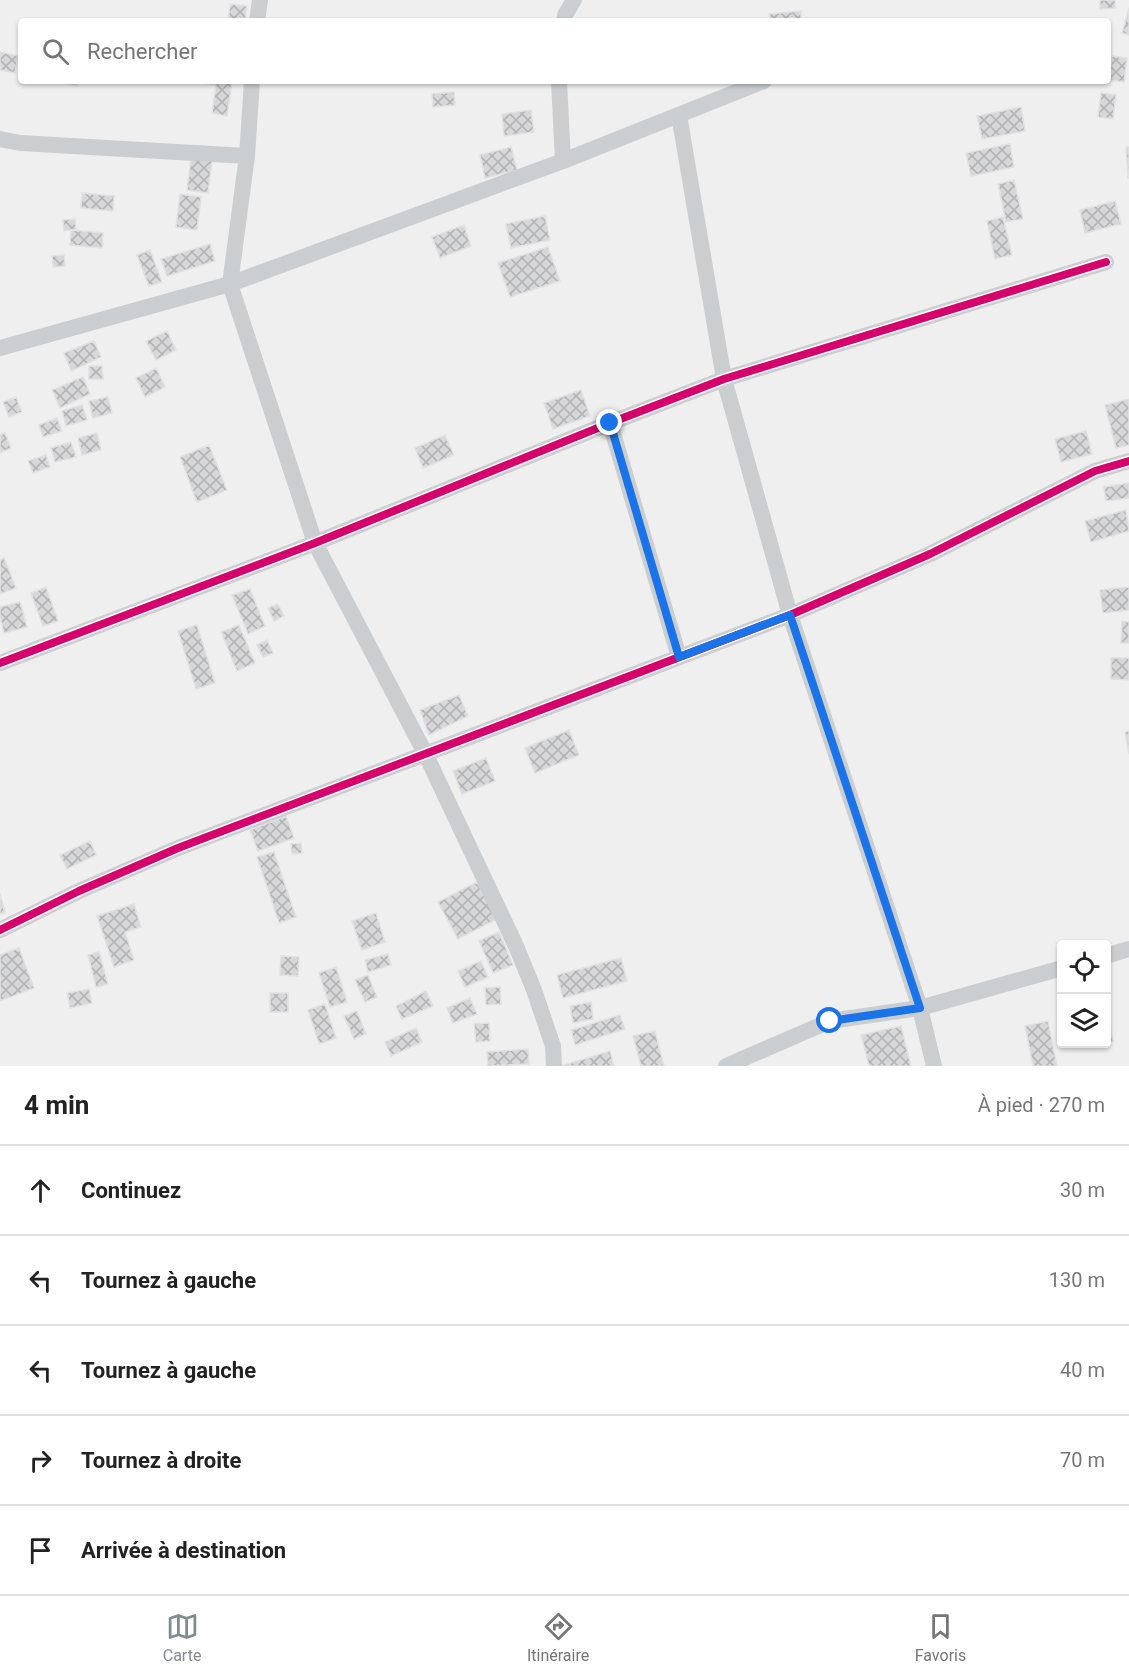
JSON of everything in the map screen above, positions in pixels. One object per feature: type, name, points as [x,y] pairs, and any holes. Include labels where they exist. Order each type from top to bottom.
[{"type":"street","points":[[257,18],[260,0]]},
{"type":"street","points":[[564,18],[574,0]]},
{"type":"street","points":[[252,84],[247,156],[230,284],[315,543],[425,753],[530,979],[553,1046],[554,1066]]},
{"type":"street","points":[[559,84],[563,161]]},
{"type":"street","points":[[0,348],[230,284],[563,161],[756,84]]},
{"type":"street","points":[[679,115],[724,379],[790,615],[920,1008],[934,1066]]},
{"type":"street","points":[[0,140],[247,156]]},
{"type":"street","points":[[0,663],[315,543],[724,379],[1106,262]]},
{"type":"street","points":[[610,423],[679,657]]},
{"type":"street","points":[[0,930],[79,891],[178,848],[790,615],[930,554],[1095,471],[1129,461]]},
{"type":"street","points":[[1111,955],[1129,949]]},
{"type":"street","points":[[726,1066],[830,1021],[920,1008],[1057,969]]},
{"type":"building","points":[[1100,0],[1115,0],[1115,8],[1100,9]]},
{"type":"building","points":[[230,4],[247,6],[245,18],[228,18]]},
{"type":"building","points":[[1129,8],[1129,35],[1122,33]]},
{"type":"building","points":[[801,11],[801,18],[770,18],[769,14]]},
{"type":"building","points":[[0,52],[18,56],[15,73],[0,70]]},
{"type":"building","points":[[1112,56],[1127,58],[1124,82],[1111,80]]},
{"type":"building","points":[[208,84],[232,84],[227,116],[212,113],[216,85]]},
{"type":"building","points":[[454,92],[455,105],[433,107],[432,94]]},
{"type":"building","points":[[1101,93],[1116,95],[1113,119],[1098,117]]},
{"type":"building","points":[[1021,107],[1025,131],[982,139],[977,116]]},
{"type":"building","points":[[531,110],[534,132],[504,136],[502,114]]},
{"type":"building","points":[[1010,144],[1014,167],[971,176],[966,153]]},
{"type":"building","points":[[511,147],[517,170],[485,178],[480,155]]},
{"type":"building","points":[[1126,147],[1129,147],[1129,178],[1128,178]]},
{"type":"building","points":[[191,158],[212,161],[208,193],[187,190]]},
{"type":"building","points":[[1014,180],[1023,219],[1006,222],[998,184]]},
{"type":"building","points":[[82,193],[114,196],[113,211],[81,208]]},
{"type":"building","points":[[180,194],[201,197],[197,230],[176,227]]},
{"type":"building","points":[[1115,201],[1121,224],[1085,233],[1080,210]]},
{"type":"building","points":[[545,216],[550,240],[511,248],[506,224]]},
{"type":"building","points":[[1003,217],[1012,255],[995,259],[987,221]]},
{"type":"building","points":[[75,219],[76,229],[64,231],[63,220]]},
{"type":"building","points":[[464,225],[471,246],[440,258],[432,237]]},
{"type":"building","points":[[71,230],[103,233],[102,248],[70,245]]},
{"type":"building","points":[[210,244],[215,261],[167,276],[161,259]]},
{"type":"building","points":[[548,247],[560,281],[510,297],[498,263]]},
{"type":"building","points":[[150,250],[162,282],[149,286],[137,255]]},
{"type":"building","points":[[64,255],[65,266],[53,267],[52,256]]},
{"type":"building","points":[[167,331],[176,350],[156,360],[146,341]]},
{"type":"building","points":[[94,341],[101,357],[71,371],[64,353]]},
{"type":"building","points":[[89,366],[102,366],[103,379],[89,379]]},
{"type":"building","points":[[156,368],[165,387],[145,397],[136,378]]},
{"type":"building","points":[[83,377],[90,394],[60,408],[52,390]]},
{"type":"building","points":[[581,390],[590,416],[553,429],[544,403]]},
{"type":"building","points":[[16,397],[22,412],[9,417],[3,402]]},
{"type":"building","points":[[108,397],[112,413],[93,418],[89,401]]},
{"type":"building","points":[[1129,399],[1129,445],[1116,448],[1105,405]]},
{"type":"building","points":[[82,405],[87,420],[66,426],[62,411]]},
{"type":"building","points":[[57,418],[62,431],[43,437],[39,425]]},
{"type":"building","points":[[1086,431],[1092,454],[1061,462],[1055,439]]},
{"type":"building","points":[[5,433],[11,448],[0,453],[0,435]]},
{"type":"building","points":[[97,433],[101,450],[82,455],[78,438]]},
{"type":"building","points":[[445,435],[454,455],[423,468],[415,448]]},
{"type":"building","points":[[71,442],[76,457],[55,462],[51,448]]},
{"type":"building","points":[[209,445],[227,490],[197,502],[180,457]]},
{"type":"building","points":[[46,455],[50,467],[33,473],[28,461]]},
{"type":"building","points":[[1129,483],[1129,498],[1106,501],[1104,487]]},
{"type":"building","points":[[1126,510],[1129,531],[1091,542],[1085,521]]},
{"type":"building","points":[[4,558],[16,588],[0,594],[0,560]]},
{"type":"building","points":[[46,587],[58,621],[43,626],[31,593]]},
{"type":"building","points":[[1129,587],[1129,610],[1103,613],[1100,590]]},
{"type":"building","points":[[250,589],[265,626],[248,634],[232,595]]},
{"type":"building","points":[[20,602],[27,627],[4,633],[0,607]]},
{"type":"building","points":[[278,604],[284,616],[274,621],[268,608]]},
{"type":"building","points":[[1122,621],[1129,622],[1129,643],[1121,643]]},
{"type":"building","points":[[197,625],[215,683],[196,689],[178,631]]},
{"type":"building","points":[[239,625],[255,663],[237,671],[221,632]]},
{"type":"building","points":[[267,640],[273,653],[263,657],[257,645]]},
{"type":"building","points":[[1111,658],[1129,658],[1129,680],[1111,679]]},
{"type":"building","points":[[459,695],[468,716],[429,735],[420,710]]},
{"type":"building","points":[[569,730],[579,755],[535,773],[525,748]]},
{"type":"building","points":[[1129,731],[1129,754],[1125,732]]},
{"type":"building","points":[[486,758],[495,781],[462,794],[453,771]]},
{"type":"building","points":[[286,816],[294,838],[258,851],[250,830]]},
{"type":"building","points":[[90,841],[96,855],[67,869],[60,855]]},
{"type":"building","points":[[301,843],[302,853],[292,854],[291,844]]},
{"type":"building","points":[[274,852],[296,917],[279,923],[257,857]]},
{"type":"building","points":[[477,882],[497,919],[458,939],[438,902]]},
{"type":"building","points":[[0,894],[5,913],[0,914]]},
{"type":"building","points":[[134,904],[141,927],[125,932],[134,960],[114,967],[97,916]]},
{"type":"building","points":[[376,913],[385,942],[362,950],[352,921]]},
{"type":"building","points":[[499,932],[513,965],[493,973],[479,941]]},
{"type":"building","points":[[19,948],[34,988],[0,1001],[0,955]]},
{"type":"building","points":[[99,952],[108,984],[96,987],[88,955]]},
{"type":"building","points":[[388,954],[391,965],[368,972],[365,960]]},
{"type":"building","points":[[281,956],[299,957],[298,976],[280,975]]},
{"type":"building","points":[[621,958],[627,981],[563,998],[557,975]]},
{"type":"building","points":[[481,961],[488,977],[465,987],[458,971]]},
{"type":"building","points":[[336,967],[347,1002],[330,1007],[319,973]]},
{"type":"building","points":[[368,975],[377,997],[365,1002],[355,980]]},
{"type":"building","points":[[500,987],[501,1004],[486,1005],[485,988]]},
{"type":"building","points":[[89,989],[92,1003],[70,1008],[67,993]]},
{"type":"building","points":[[426,991],[433,1006],[402,1019],[396,1006]]},
{"type":"building","points":[[270,993],[288,993],[288,1012],[270,1012]]},
{"type":"building","points":[[470,998],[477,1014],[453,1023],[447,1008]]},
{"type":"building","points":[[591,1002],[593,1019],[573,1023],[570,1006]]},
{"type":"building","points":[[325,1004],[336,1038],[319,1044],[308,1010]]},
{"type":"building","points":[[357,1011],[366,1034],[354,1039],[344,1016]]},
{"type":"building","points":[[620,1015],[625,1029],[575,1045],[571,1030]]},
{"type":"building","points":[[1048,1021],[1057,1066],[1033,1066],[1025,1026]]},
{"type":"building","points":[[489,1023],[490,1041],[476,1042],[474,1024]]},
{"type":"building","points":[[901,1026],[911,1066],[869,1066],[861,1035]]},
{"type":"building","points":[[416,1028],[422,1042],[391,1056],[385,1042]]},
{"type":"building","points":[[655,1031],[664,1066],[641,1066],[633,1036]]},
{"type":"building","points":[[528,1049],[529,1064],[488,1066],[487,1052]]},
{"type":"building","points":[[610,1051],[614,1066],[561,1066]]},
{"type":"cycle path","points":[[0,663],[315,543],[724,379],[1106,262]]},
{"type":"cycle path","points":[[0,930],[79,891],[178,848],[790,615],[930,554],[1095,471],[1129,461]]},
{"type":"route","points":[[610,423],[679,657],[790,615],[920,1008],[830,1021]]}]
